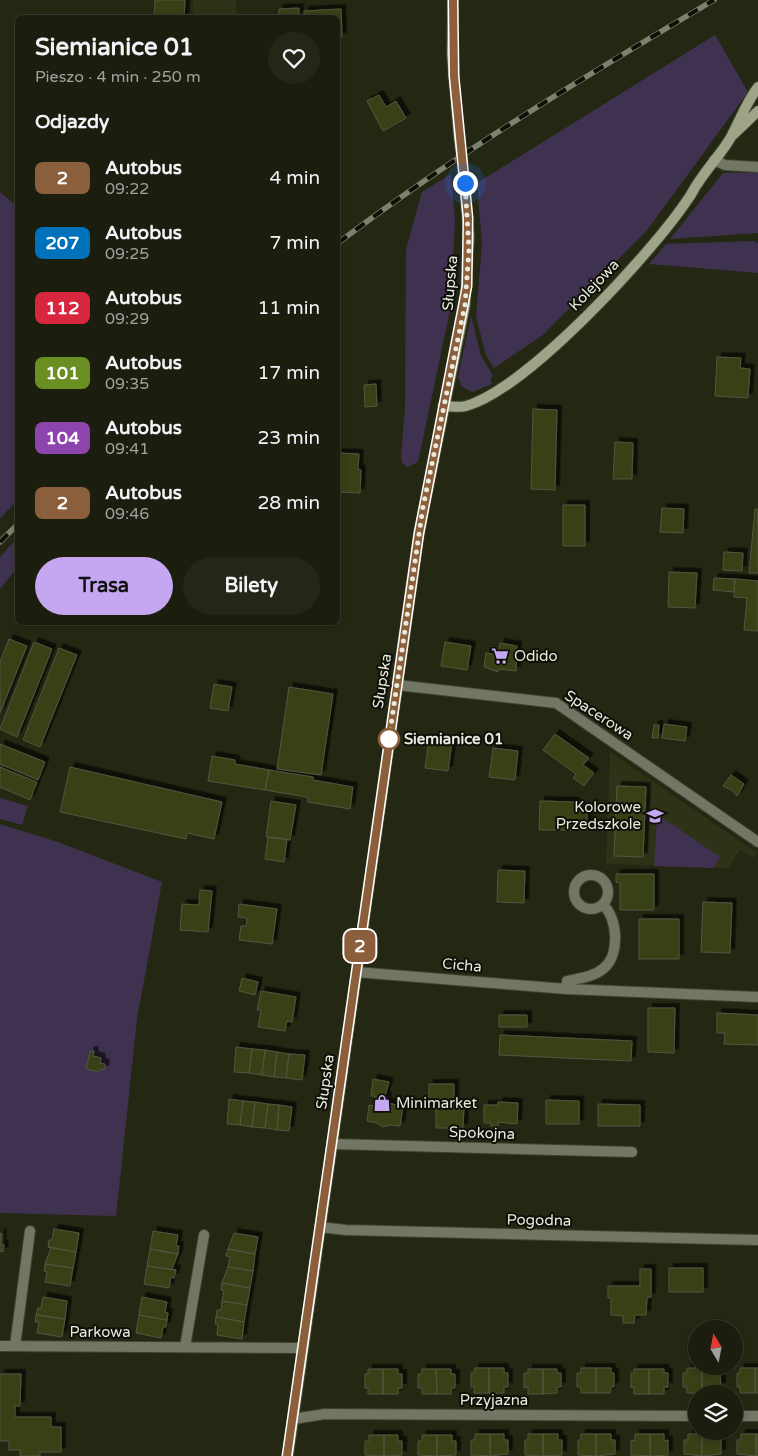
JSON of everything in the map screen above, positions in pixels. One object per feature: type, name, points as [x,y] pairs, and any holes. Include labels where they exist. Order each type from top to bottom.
[{"type":"main road","name":"Słupska","points":[[288,1456],[420,524],[467,286],[469,237],[452,54],[453,0]]},
{"type":"main road","points":[[730,137],[744,107],[758,87]]},
{"type":"main road","points":[[730,137],[758,111]]},
{"type":"main road","name":"Kolejowa","points":[[443,406],[458,407],[477,401],[508,382],[550,350],[640,259],[689,199],[730,137]]},
{"type":"street","points":[[714,160],[725,165],[758,167]]},
{"type":"street","name":"Spacerowa","points":[[397,685],[556,703],[758,842]]},
{"type":"street","points":[[566,988],[567,981],[599,972],[610,960],[615,924],[608,909],[603,905]]},
{"type":"street","name":"Cicha","points":[[356,972],[566,988],[758,997]]},
{"type":"street","name":"Spokojna","points":[[332,1144],[632,1152]]},
{"type":"street","name":"Pogodna","points":[[320,1227],[346,1230],[758,1240]]},
{"type":"street","points":[[15,1346],[30,1230]]},
{"type":"street","points":[[185,1347],[204,1235]]},
{"type":"street","name":"Parkowa","points":[[0,1346],[302,1348]]},
{"type":"street","name":"Przyjazna","points":[[293,1419],[325,1414],[688,1416]]},
{"type":"street","points":[[743,1416],[758,1416]]},
{"type":"shaded area","points":[[193,0],[236,0],[237,15],[194,15]]},
{"type":"shaded area","points":[[715,35],[748,92],[648,229],[543,335],[494,368],[486,355],[476,317],[482,243],[477,183]]},
{"type":"shaded area","points":[[758,172],[758,233],[670,239],[723,173]]},
{"type":"shaded area","points":[[451,174],[455,219],[451,306],[418,462],[408,467],[402,463],[401,457],[405,407],[406,249],[422,192]]},
{"type":"shaded area","points":[[0,192],[15,204],[15,503],[0,518]]},
{"type":"shaded area","points":[[755,241],[755,243],[758,243],[758,273],[649,264],[666,244]]},
{"type":"shaded area","points":[[471,316],[481,356],[493,376],[490,380],[492,384],[472,392],[462,387],[458,377]]},
{"type":"shaded area","points":[[15,540],[15,570],[0,589],[0,557]]},
{"type":"shaded area","name":"Kolorowe Przedszkole","points":[[610,752],[757,853],[753,858],[740,850],[728,868],[606,864]]},
{"type":"shaded area","points":[[0,798],[28,806],[22,825],[0,819]]},
{"type":"shaded area","points":[[657,814],[720,857],[713,868],[654,866]]},
{"type":"shaded area","points":[[0,824],[58,842],[162,882],[137,1019],[116,1216],[0,1213]]},
{"type":"building","points":[[155,0],[185,0],[184,15],[154,15]]},
{"type":"building","points":[[299,8],[299,15],[279,15],[279,9]]},
{"type":"building","points":[[341,9],[342,37],[340,37],[340,15],[304,15],[304,11]]},
{"type":"building","points":[[379,95],[386,107],[396,101],[406,118],[383,131],[367,101]]},
{"type":"building","points":[[717,357],[741,358],[740,368],[750,369],[748,398],[715,396]]},
{"type":"building","points":[[376,384],[377,406],[365,407],[364,385]]},
{"type":"building","points":[[533,409],[557,410],[555,490],[531,489]]},
{"type":"building","points":[[615,442],[633,443],[632,479],[613,479]]},
{"type":"building","points":[[340,453],[359,454],[358,469],[361,470],[360,493],[340,492]]},
{"type":"building","points":[[563,505],[585,505],[585,546],[563,546]]},
{"type":"building","points":[[662,508],[684,509],[683,533],[660,532]]},
{"type":"building","points":[[755,509],[758,509],[758,573],[749,573]]},
{"type":"building","points":[[724,552],[743,553],[742,571],[723,570]]},
{"type":"building","points":[[669,572],[697,573],[695,608],[668,607]]},
{"type":"building","points":[[714,578],[735,579],[734,592],[713,590]]},
{"type":"building","points":[[735,579],[758,581],[758,631],[744,630],[747,598],[734,597]]},
{"type":"building","points":[[9,639],[27,646],[0,713],[0,662]]},
{"type":"building","points":[[34,642],[52,649],[17,737],[0,729]]},
{"type":"building","points":[[445,642],[471,646],[467,670],[441,666]]},
{"type":"building","name":"Odido","points":[[500,643],[517,646],[516,671],[498,669],[498,672],[484,667],[486,653],[498,655]]},
{"type":"building","points":[[59,648],[77,655],[40,747],[23,740]]},
{"type":"building","points":[[214,684],[232,687],[228,711],[210,708]]},
{"type":"building","points":[[289,687],[333,694],[321,775],[277,769]]},
{"type":"building","points":[[664,724],[687,727],[685,741],[662,738]]},
{"type":"building","points":[[654,725],[659,725],[658,738],[652,738]]},
{"type":"building","points":[[555,734],[589,758],[583,765],[594,773],[584,786],[573,778],[576,774],[543,750]]},
{"type":"building","points":[[429,739],[452,742],[448,771],[425,768]]},
{"type":"building","points":[[0,744],[45,762],[38,780],[0,764]]},
{"type":"building","points":[[493,748],[518,751],[515,780],[489,777]]},
{"type":"building","points":[[212,756],[235,760],[235,764],[269,770],[265,790],[208,781]]},
{"type":"building","points":[[0,767],[37,782],[30,800],[0,787]]},
{"type":"building","points":[[70,767],[222,802],[214,839],[187,833],[186,839],[60,812]]},
{"type":"building","points":[[269,770],[313,777],[313,780],[353,787],[350,809],[308,802],[307,797],[265,790]]},
{"type":"building","points":[[731,775],[744,784],[737,796],[733,791],[723,786]]},
{"type":"building","points":[[617,786],[646,787],[643,857],[614,856]]},
{"type":"building","points":[[271,801],[296,805],[290,840],[266,837]]},
{"type":"building","points":[[540,801],[575,802],[575,812],[587,812],[587,830],[539,830]]},
{"type":"building","points":[[268,837],[287,839],[284,862],[265,859]]},
{"type":"building","points":[[498,870],[525,871],[524,903],[497,902]]},
{"type":"building","points":[[616,874],[654,874],[654,910],[620,910],[620,883],[616,882]]},
{"type":"building","points":[[200,890],[212,891],[208,932],[180,930],[182,904],[199,905]]},
{"type":"building","points":[[703,902],[732,903],[730,953],[701,952]]},
{"type":"building","points":[[239,904],[277,909],[272,944],[239,940],[241,926],[246,926],[247,918],[238,917]]},
{"type":"building","points":[[639,919],[679,919],[679,959],[639,959]]},
{"type":"building","points":[[242,978],[258,982],[255,995],[239,991]]},
{"type":"building","points":[[261,991],[296,997],[292,1022],[287,1021],[285,1031],[258,1027],[261,1010],[257,1010]]},
{"type":"building","points":[[648,1008],[675,1008],[674,1053],[648,1052]]},
{"type":"building","points":[[717,1013],[758,1015],[758,1045],[724,1044],[725,1033],[717,1033]]},
{"type":"building","points":[[499,1015],[527,1015],[527,1027],[499,1027]]},
{"type":"building","points":[[500,1035],[632,1041],[631,1061],[499,1055]]},
{"type":"building","points":[[236,1047],[252,1049],[249,1073],[234,1072]]},
{"type":"building","points":[[252,1049],[265,1050],[262,1075],[249,1073]]},
{"type":"building","points":[[265,1050],[277,1052],[274,1077],[262,1075]]},
{"type":"building","points":[[90,1051],[94,1051],[93,1056],[101,1058],[100,1063],[105,1064],[104,1070],[100,1069],[99,1072],[86,1069]]},
{"type":"building","points":[[277,1052],[289,1054],[286,1078],[274,1077]]},
{"type":"building","points":[[289,1054],[305,1055],[302,1080],[286,1078]]},
{"type":"building","name":"Minimarket","points":[[373,1079],[389,1082],[385,1096],[387,1097],[386,1102],[403,1107],[400,1126],[390,1125],[383,1127],[377,1123],[367,1121],[369,1105],[373,1106],[375,1096],[371,1096]]},
{"type":"building","points":[[429,1084],[454,1084],[454,1107],[464,1107],[463,1128],[436,1128],[436,1106],[429,1106]]},
{"type":"building","points":[[229,1099],[243,1101],[240,1125],[227,1124]]},
{"type":"building","points":[[546,1100],[579,1101],[579,1124],[546,1124]]},
{"type":"building","points":[[243,1101],[255,1102],[252,1127],[240,1125]]},
{"type":"building","points":[[255,1102],[268,1104],[265,1128],[252,1127]]},
{"type":"building","points":[[498,1102],[518,1103],[517,1124],[498,1122],[498,1126],[491,1126],[491,1123],[484,1123],[484,1105],[498,1105]]},
{"type":"building","points":[[268,1104],[279,1105],[277,1130],[265,1128]]},
{"type":"building","points":[[598,1104],[640,1105],[640,1126],[598,1126]]},
{"type":"building","points":[[279,1105],[292,1107],[289,1131],[277,1130]]},
{"type":"building","points":[[54,1229],[79,1233],[76,1252],[48,1247],[49,1240],[52,1240]]},
{"type":"building","points":[[153,1231],[178,1235],[176,1246],[179,1246],[178,1254],[150,1249]]},
{"type":"building","points":[[0,1233],[2,1234],[1,1244],[4,1245],[3,1252],[0,1251]]},
{"type":"building","points":[[234,1233],[258,1237],[255,1254],[228,1249]]},
{"type":"building","points":[[48,1247],[76,1252],[73,1268],[45,1264],[51,1248]]},
{"type":"building","points":[[150,1249],[178,1254],[172,1269],[176,1270],[147,1266]]},
{"type":"building","points":[[228,1249],[255,1254],[253,1271],[228,1267],[230,1257],[226,1256]]},
{"type":"building","points":[[45,1264],[73,1268],[70,1286],[45,1282],[47,1272],[44,1271]]},
{"type":"building","points":[[147,1266],[176,1270],[174,1278],[171,1277],[169,1288],[144,1284]]},
{"type":"building","points":[[228,1267],[253,1271],[250,1288],[222,1283]]},
{"type":"building","points":[[669,1268],[703,1268],[703,1292],[669,1292]]},
{"type":"building","points":[[640,1269],[651,1269],[651,1297],[647,1298],[646,1315],[635,1315],[634,1323],[623,1323],[623,1316],[611,1315],[611,1298],[608,1298],[608,1286],[640,1286]]},
{"type":"building","points":[[222,1283],[250,1288],[247,1305],[222,1301],[224,1291],[221,1290]]},
{"type":"building","points":[[43,1297],[67,1301],[65,1319],[36,1315],[38,1308],[41,1308]]},
{"type":"building","points":[[142,1297],[167,1302],[165,1312],[168,1313],[167,1320],[139,1315]]},
{"type":"building","points":[[222,1301],[247,1305],[244,1322],[216,1317],[217,1310],[221,1310]]},
{"type":"building","points":[[36,1315],[65,1319],[62,1337],[37,1333],[39,1322],[35,1322]]},
{"type":"building","points":[[139,1315],[167,1320],[166,1327],[163,1327],[161,1338],[136,1333]]},
{"type":"building","points":[[216,1317],[244,1322],[242,1339],[217,1335],[218,1325],[215,1324]]},
{"type":"building","points":[[475,1368],[489,1368],[489,1393],[474,1393],[475,1387],[471,1387],[471,1373],[474,1373]]},
{"type":"building","points":[[489,1368],[504,1368],[504,1373],[508,1373],[508,1387],[504,1387],[504,1393],[489,1393]]},
{"type":"building","points":[[581,1368],[596,1368],[596,1393],[581,1393],[581,1387],[577,1387],[577,1373],[581,1373]]},
{"type":"building","points":[[596,1368],[611,1368],[611,1373],[614,1373],[614,1387],[611,1387],[610,1393],[596,1393]]},
{"type":"building","points":[[688,1368],[688,1375],[702,1375],[702,1385],[688,1385],[688,1393],[687,1387],[683,1387],[683,1373],[687,1373]]},
{"type":"building","points":[[743,1368],[755,1368],[755,1393],[743,1393],[743,1385],[737,1385],[737,1375],[743,1375]]},
{"type":"building","points":[[755,1368],[758,1368],[758,1393],[755,1393]]},
{"type":"building","points":[[368,1369],[383,1369],[383,1394],[368,1394],[368,1388],[365,1388],[365,1374],[368,1374]]},
{"type":"building","points":[[383,1369],[398,1369],[398,1374],[402,1374],[402,1388],[398,1388],[398,1394],[383,1394]]},
{"type":"building","points":[[422,1369],[436,1369],[437,1394],[422,1394],[422,1388],[418,1388],[418,1374],[422,1374]]},
{"type":"building","points":[[436,1369],[451,1369],[451,1374],[455,1374],[455,1388],[451,1388],[451,1394],[437,1394]]},
{"type":"building","points":[[528,1369],[543,1369],[543,1394],[528,1394],[528,1387],[524,1388],[524,1373],[528,1373]]},
{"type":"building","points":[[543,1369],[557,1369],[557,1373],[561,1373],[561,1387],[557,1387],[557,1393],[543,1394]]},
{"type":"building","points":[[634,1369],[649,1369],[649,1394],[634,1394],[634,1387],[631,1388],[631,1373],[634,1373]]},
{"type":"building","points":[[649,1369],[664,1369],[664,1373],[668,1373],[668,1387],[664,1387],[664,1394],[649,1394]]},
{"type":"building","points":[[0,1374],[21,1374],[20,1406],[15,1406],[15,1417],[51,1417],[51,1427],[61,1427],[61,1452],[40,1452],[40,1456],[20,1456],[20,1450],[9,1450],[9,1441],[0,1441]]},
{"type":"building","points":[[702,1375],[720,1375],[721,1385],[702,1385]]},
{"type":"building","points":[[475,1434],[490,1434],[490,1456],[471,1455],[471,1440],[475,1440]]},
{"type":"building","points":[[490,1434],[504,1434],[504,1440],[508,1440],[508,1454],[490,1456]]},
{"type":"building","points":[[528,1434],[543,1434],[543,1456],[525,1455],[525,1440],[528,1440]]},
{"type":"building","points":[[543,1434],[558,1434],[558,1440],[562,1440],[562,1455],[543,1456]]},
{"type":"building","points":[[581,1434],[596,1434],[596,1456],[578,1455],[578,1440],[581,1440]]},
{"type":"building","points":[[596,1434],[611,1434],[611,1440],[615,1440],[615,1454],[596,1456]]},
{"type":"building","points":[[635,1434],[650,1434],[650,1456],[631,1455],[631,1440],[635,1441]]},
{"type":"building","points":[[650,1434],[664,1434],[664,1441],[668,1440],[668,1455],[650,1456]]},
{"type":"building","points":[[743,1434],[756,1434],[756,1456],[737,1454],[737,1440],[743,1440]]},
{"type":"building","points":[[756,1434],[758,1434],[758,1456],[756,1456]]},
{"type":"building","points":[[369,1435],[384,1435],[384,1456],[365,1455],[365,1441],[369,1441]]},
{"type":"building","points":[[384,1435],[398,1435],[398,1441],[402,1441],[402,1455],[384,1456]]},
{"type":"building","points":[[422,1435],[437,1435],[437,1456],[418,1455],[418,1441],[422,1441]]},
{"type":"building","points":[[437,1435],[452,1435],[452,1441],[456,1441],[456,1455],[437,1456]]},
{"type":"building","points":[[684,1440],[702,1440],[702,1456],[684,1454]]},
{"type":"building","points":[[702,1440],[721,1440],[721,1454],[702,1456]]},
{"type":"railway","points":[[340,242],[429,178],[523,116],[714,0]]},
{"type":"railway","points":[[0,542],[15,527]]},
{"type":"bus line","name":"2","points":[[287,1456],[419,533],[426,490],[465,305],[469,237],[452,54],[453,0]]},
{"type":"place","name":"Odido","points":[[500,656]]},
{"type":"place","name":"Siemianice 01","points":[[389,739]]},
{"type":"place","name":"Kolorowe Przedszkole","points":[[655,816]]},
{"type":"place","name":"Minimarket","points":[[382,1103]]},
{"type":"route","points":[[389,739],[423,507],[465,305],[469,237],[465,183]]}]
